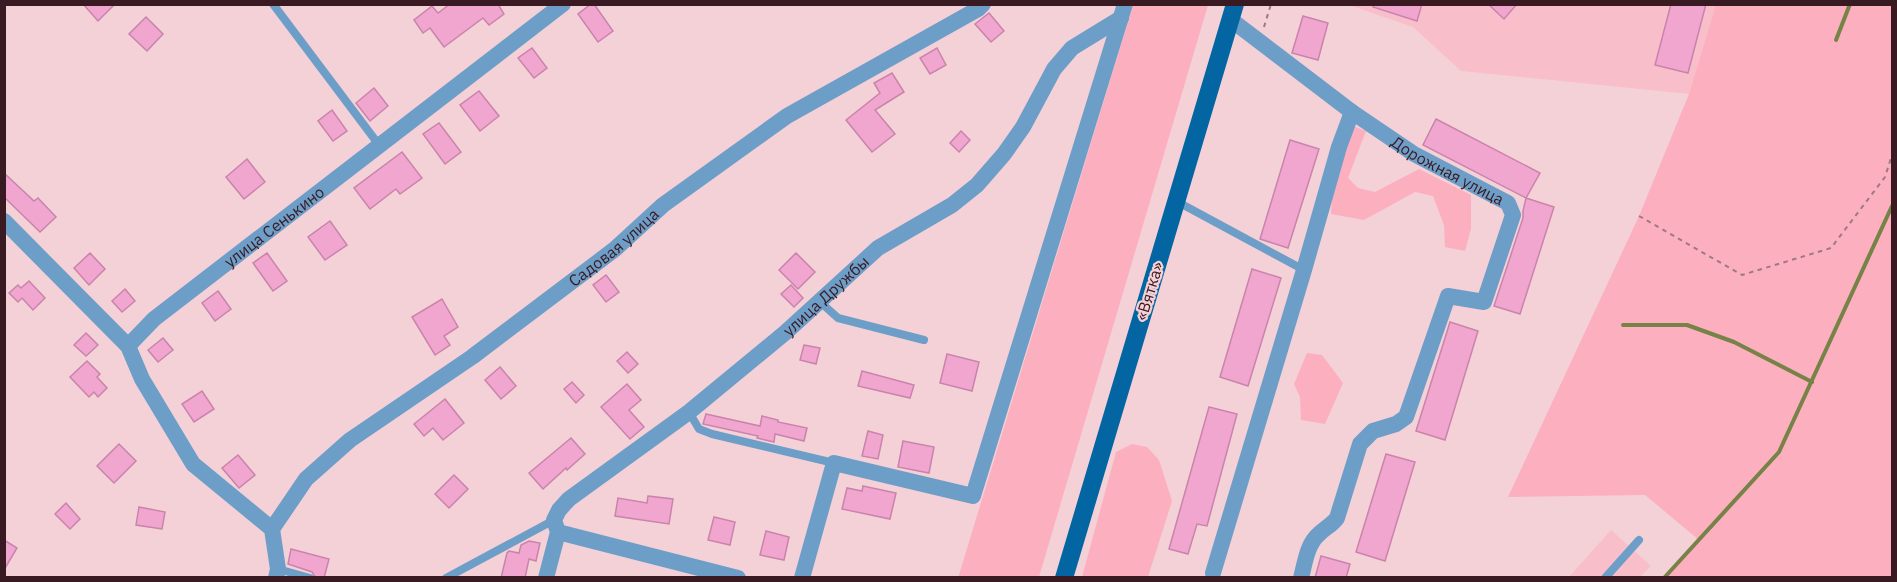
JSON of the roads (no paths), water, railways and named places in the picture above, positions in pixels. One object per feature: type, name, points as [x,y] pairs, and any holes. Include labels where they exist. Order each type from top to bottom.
[{"type":"main road","name":"«Вятка»","points":[[1064,578],[1233,12]]},
{"type":"street","name":"улица Сенькино","points":[[128,346],[154,319],[564,4]]},
{"type":"street","name":"Садовая улица","points":[[272,529],[306,479],[350,440],[472,357],[615,249],[663,205],[787,116],[968,15],[983,4]]},
{"type":"street","points":[[802,578],[834,463],[973,496],[1123,11]]},
{"type":"street","name":"улица Дружбы","points":[[546,578],[560,510],[569,499],[689,411],[786,332],[878,248],[952,205],[977,185],[1023,128],[1054,69],[1072,48],[1123,11]]},
{"type":"street","name":"Дорожная улица","points":[[1233,12],[1260,41],[1352,112],[1414,154],[1508,203],[1513,215],[1484,302],[1448,296],[1406,417],[1396,424],[1373,431],[1360,444],[1337,518],[1311,543],[1301,578]]},
{"type":"street","points":[[1213,573],[1339,147],[1352,112]]},
{"type":"street","points":[[4,220],[128,346],[142,378],[193,464],[272,529],[277,573]]},
{"type":"street","points":[[556,526],[738,578]]},
{"type":"lane","points":[[273,4],[379,145]]},
{"type":"lane","points":[[1176,201],[1304,270]]},
{"type":"lane","points":[[819,301],[838,318],[924,340]]},
{"type":"lane","points":[[689,411],[699,429],[712,434],[834,463]]},
{"type":"lane","points":[[446,578],[556,526]]},
{"type":"lane","points":[[1605,578],[1639,540]]},
{"type":"lane","points":[[277,573],[310,578]]},
{"type":"waterway","points":[[1836,40],[1850,4]]},
{"type":"waterway","points":[[1664,578],[1779,452],[1892,206]]},
{"type":"waterway","points":[[1623,325],[1687,325],[1734,342],[1812,382]]}]
